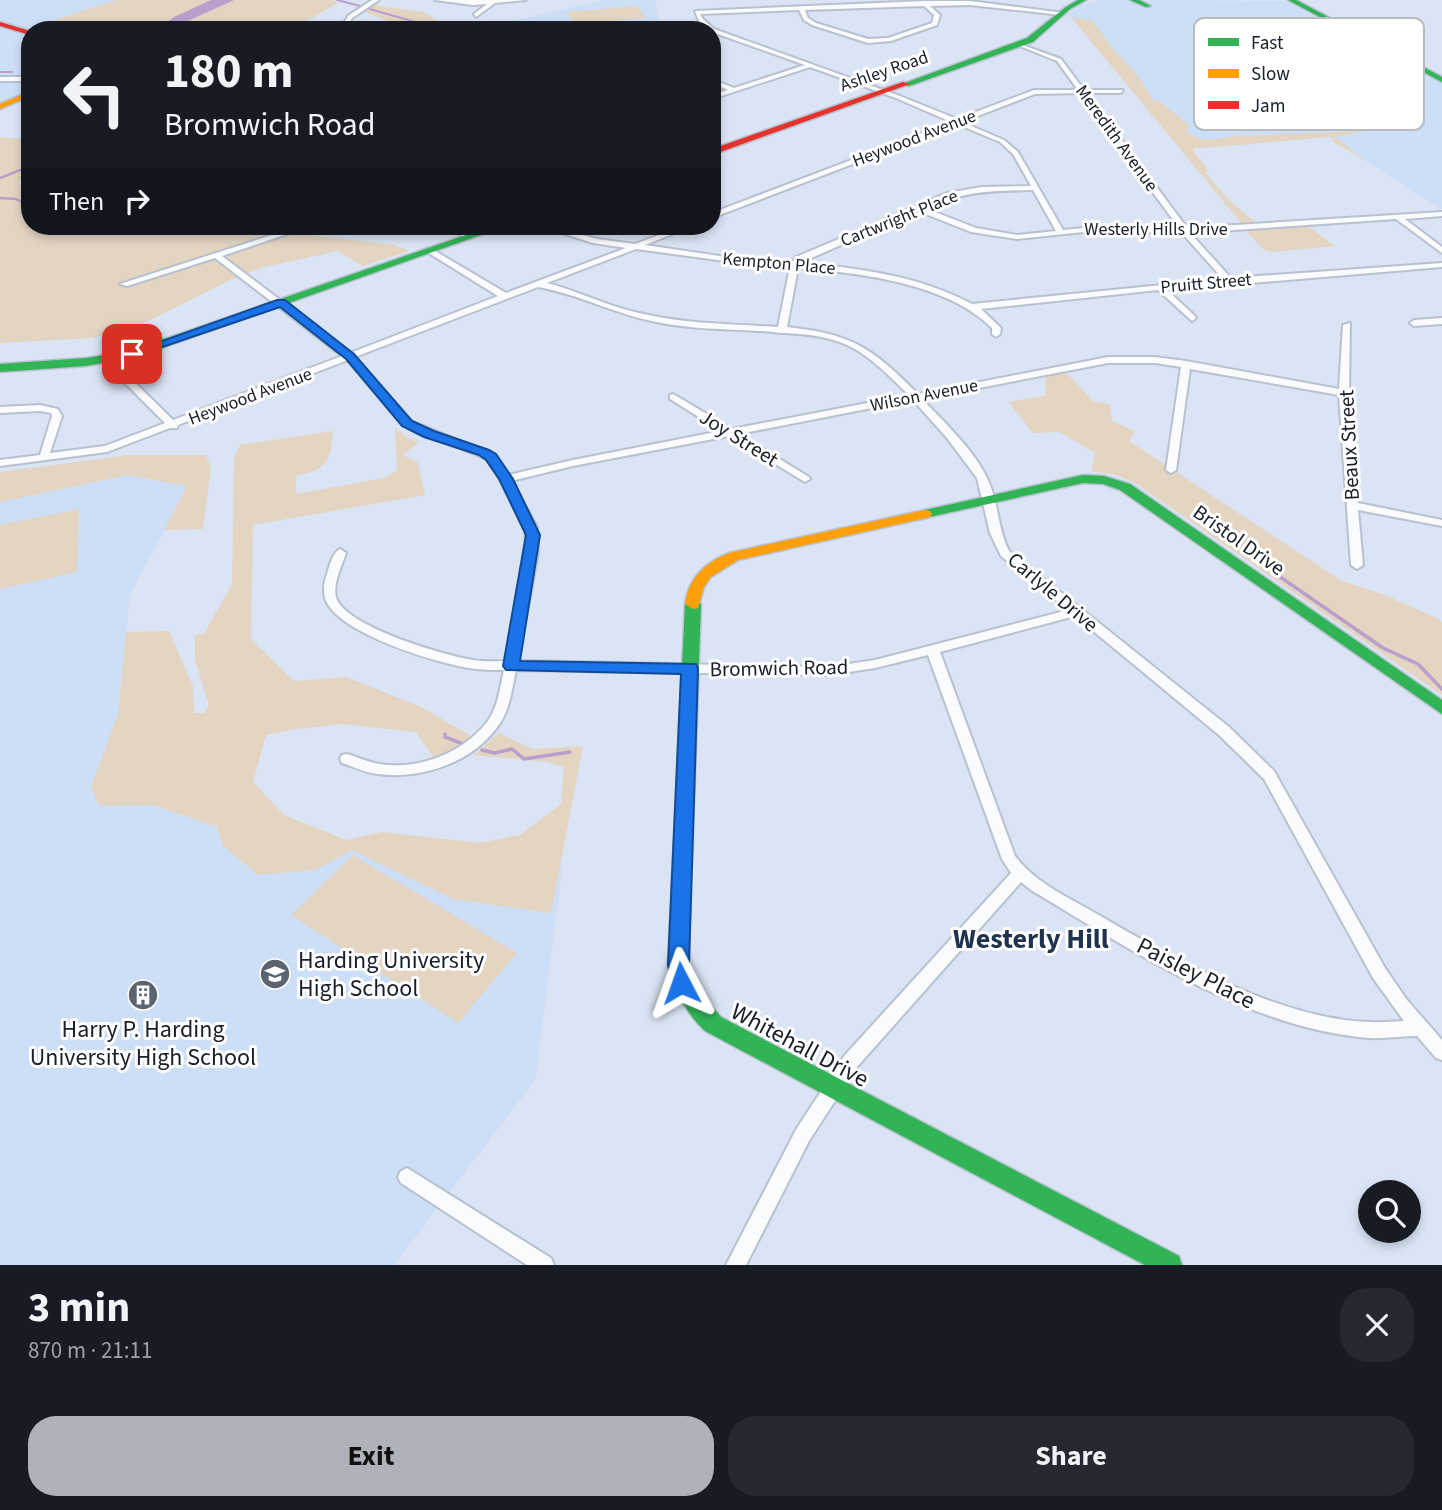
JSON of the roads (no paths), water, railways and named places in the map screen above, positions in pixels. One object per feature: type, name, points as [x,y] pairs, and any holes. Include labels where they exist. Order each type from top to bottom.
[{"type":"street","points":[[349,21],[376,0]]},
{"type":"street","points":[[438,0],[523,0]]},
{"type":"street","name":"Ashley Road","points":[[721,149],[1019,44],[1041,34],[1069,5],[1083,0]]},
{"type":"street","name":"Ashley Road","points":[[1061,13],[1094,0]]},
{"type":"street","points":[[1291,0],[1325,18]]},
{"type":"street","points":[[1303,0],[1336,18]]},
{"type":"street","points":[[476,15],[493,2]]},
{"type":"street","points":[[802,10],[806,19],[814,24],[865,40],[881,41],[935,24],[937,16],[923,2]]},
{"type":"street","points":[[702,21],[697,12],[802,10],[923,2],[986,3],[1061,13]]},
{"type":"street","points":[[0,23],[21,30]]},
{"type":"street","points":[[721,34],[883,92],[1009,146],[1061,233]]},
{"type":"street","name":"Meredith Avenue","points":[[1019,44],[1055,57],[1186,232],[1229,281]]},
{"type":"street","points":[[721,94],[809,66]]},
{"type":"street","points":[[1424,66],[1442,76]]},
{"type":"street","points":[[1424,70],[1442,76]]},
{"type":"street","points":[[1034,92],[1072,78]]},
{"type":"street","points":[[0,79],[21,79]]},
{"type":"street","points":[[721,85],[734,90]]},
{"type":"street","name":"Heywood Avenue","points":[[721,213],[1034,92],[1122,91]]},
{"type":"street","points":[[0,107],[21,97]]},
{"type":"street","name":"Cartwright Place","points":[[795,266],[799,259],[917,208],[962,192],[1036,188]]},
{"type":"street","name":"Westerly Hills Drive","points":[[917,208],[974,230],[997,235],[1030,237],[1101,229],[1186,232],[1442,214]]},
{"type":"street","points":[[1398,217],[1442,251]]},
{"type":"street","points":[[124,284],[279,235]]},
{"type":"street","points":[[0,368],[107,359],[147,349],[476,235]]},
{"type":"street","name":"Kempton Place","points":[[573,235],[634,246],[884,275],[935,290],[971,307],[993,322],[997,328],[996,334]]},
{"type":"street","name":"Heywood Avenue","points":[[0,463],[107,449],[173,426],[664,235]]},
{"type":"street","points":[[430,250],[506,297]]},
{"type":"street","points":[[216,255],[350,357],[407,423],[491,457],[506,479],[533,535],[511,666],[499,713],[477,743],[430,766],[402,770],[377,769],[347,759]]},
{"type":"street","name":"Pruitt Street","points":[[971,307],[1159,287],[1442,265]]},
{"type":"street","points":[[782,331],[795,266]]},
{"type":"street","name":"Carlyle Drive","points":[[536,284],[558,288],[613,309],[653,319],[699,326],[834,337],[859,346],[874,356],[914,397],[977,470],[990,499],[998,540],[1005,553],[1224,731],[1269,775],[1379,973],[1419,1028],[1442,1052]]},
{"type":"street","points":[[1159,287],[1192,318]]},
{"type":"street","points":[[1414,323],[1442,321]]},
{"type":"street","name":"Beaux Street","points":[[1347,325],[1344,393],[1357,565]]},
{"type":"street","name":"Wilson Avenue","points":[[506,479],[730,432],[1108,359],[1139,358],[1344,393]]},
{"type":"street","points":[[107,359],[173,426]]},
{"type":"street","points":[[1171,470],[1186,365]]},
{"type":"street","name":"Joy Street","points":[[673,397],[805,479]]},
{"type":"street","points":[[0,410],[40,408],[55,411],[57,416],[44,457]]},
{"type":"street","name":"Bristol Drive","points":[[990,499],[1083,479],[1120,484],[1442,708]]},
{"type":"street","name":"Whitehall Drive","points":[[990,499],[734,556],[712,566],[704,574],[693,595],[678,965],[681,983],[689,1000],[713,1024],[1170,1265]]},
{"type":"street","points":[[1352,505],[1442,523]]},
{"type":"street","name":"Bromwich Road","points":[[340,554],[331,581],[330,596],[337,610],[352,622],[454,661],[511,666],[829,671],[875,664],[1076,612]]},
{"type":"street","name":"Paisley Place","points":[[933,650],[1009,859],[1020,873],[1036,886],[1209,983],[1256,1004],[1319,1022],[1381,1031],[1419,1028]]},
{"type":"street","points":[[736,1265],[814,1113],[831,1087],[851,1061],[1020,873]]},
{"type":"street","points":[[407,1177],[544,1265]]},
{"type":"waterway","points":[[337,0],[364,7]]},
{"type":"waterway","points":[[366,8],[412,21]]},
{"type":"waterway","points":[[0,72],[12,72]]},
{"type":"waterway","points":[[0,178],[21,170]]},
{"type":"waterway","points":[[0,198],[21,202]]},
{"type":"waterway","points":[[1276,574],[1383,648],[1418,664],[1442,689]]},
{"type":"waterway","points":[[445,734],[445,737],[461,743]]},
{"type":"waterway","points":[[482,750],[495,753],[512,749],[524,759],[570,752]]},
{"type":"place","name":"Harding University High School","points":[[275,974]]},
{"type":"place","name":"Harry P. Harding University High School","points":[[143,995]]},
{"type":"district","name":"Westerly Hill","points":[[1031,938]]}]
